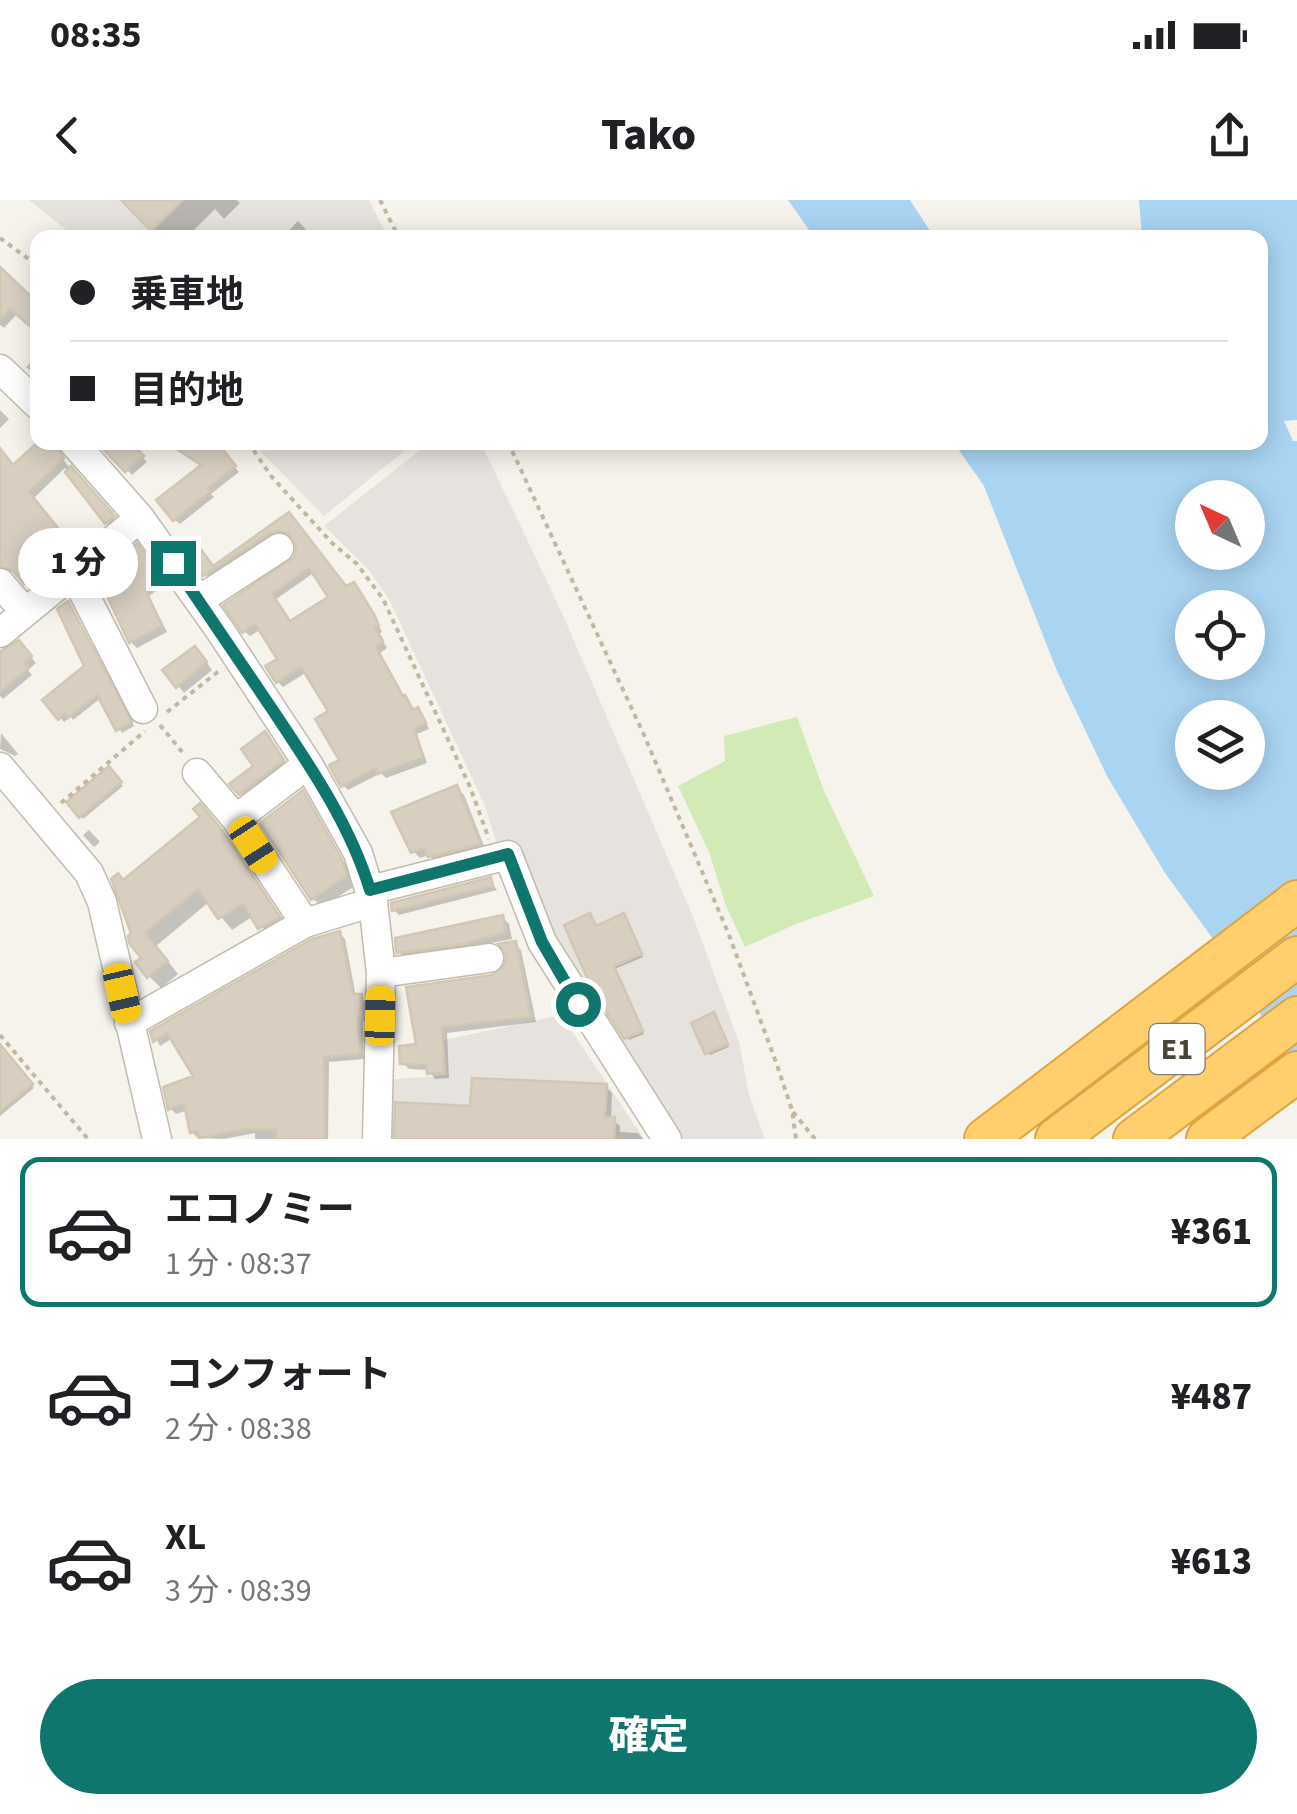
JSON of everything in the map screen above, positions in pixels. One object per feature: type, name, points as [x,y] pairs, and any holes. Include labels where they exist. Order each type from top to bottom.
[{"type":"highway","points":[[985,1139],[1297,901]]},
{"type":"highway","name":"E1","points":[[1056,1139],[1297,957]]},
{"type":"highway","name":"E1","points":[[1134,1139],[1297,1017]]},
{"type":"highway","points":[[1208,1139],[1297,1072]]},
{"type":"street","points":[[0,369],[30,397]]},
{"type":"street","points":[[80,450],[140,518],[199,600],[308,764],[358,853],[371,896],[380,973],[377,1139]]},
{"type":"street","points":[[0,633],[140,518]]},
{"type":"street","points":[[199,600],[279,548]]},
{"type":"street","points":[[73,572],[150,715]]},
{"type":"street","points":[[0,583],[25,612]]},
{"type":"street","points":[[236,819],[308,764]]},
{"type":"street","points":[[0,767],[89,873],[102,902],[157,1139]]},
{"type":"street","points":[[197,772],[236,819],[304,923]]},
{"type":"street","points":[[129,1023],[304,923],[492,855],[508,854],[527,908],[559,973],[667,1139]]},
{"type":"street","points":[[380,973],[478,953]]},
{"type":"path","points":[[380,200],[395,230]]},
{"type":"path","points":[[0,238],[30,260]]},
{"type":"path","points":[[253,450],[271,476],[332,544],[357,564],[383,598],[470,787],[492,855]]},
{"type":"path","points":[[512,450],[629,702],[708,884],[792,1110],[796,1139]]},
{"type":"path","points":[[42,819],[150,715],[237,657]]},
{"type":"path","points":[[150,715],[197,772]]},
{"type":"path","points":[[0,1035],[88,1139]]},
{"type":"path","points":[[792,1110],[815,1139]]},
{"type":"shaded area","points":[[29,200],[369,200],[384,230],[66,230]]},
{"type":"shaded area","points":[[259,450],[405,450],[324,516]]},
{"type":"shaded area","points":[[420,450],[484,450],[562,613],[692,914],[739,1042],[749,1095],[765,1139],[674,1139],[498,848],[485,806],[390,601],[369,570],[324,526]]},
{"type":"shaded area","points":[[561,1015],[644,1139],[385,1139],[386,1080],[447,1075],[444,1040]]},
{"type":"green space","points":[[797,717],[824,791],[874,896],[745,947],[726,906],[709,852],[678,786],[725,761],[724,736]]},
{"type":"water","points":[[788,200],[910,200],[929,230],[809,230]]},
{"type":"water","points":[[1139,200],[1297,200],[1297,420],[1284,421],[1293,441],[1297,441],[1297,1073],[1216,943],[1165,873],[1107,776],[1057,671],[984,486],[959,450],[1268,450],[1268,230],[1141,230]]},
{"type":"building","points":[[121,200],[183,200],[152,230]]},
{"type":"building","points":[[0,267],[30,295],[30,326],[10,309],[0,319]]},
{"type":"building","points":[[0,448],[13,465],[30,449],[60,450],[64,458],[29,492],[71,544],[24,584],[13,571],[0,566]]},
{"type":"building","points":[[104,450],[138,450],[144,456],[125,472]]},
{"type":"building","points":[[178,450],[223,450],[236,466],[173,521],[156,500],[201,465]]},
{"type":"building","points":[[71,466],[115,516],[105,524],[65,472]]},
{"type":"building","points":[[289,512],[346,586],[354,582],[374,614],[379,626],[375,628],[383,641],[376,647],[403,696],[413,710],[418,707],[426,723],[414,729],[423,757],[378,774],[375,768],[341,787],[329,765],[339,760],[315,719],[328,711],[301,667],[276,683],[265,666],[277,659],[255,624],[242,633],[223,605],[294,557],[296,546],[288,533],[269,533],[203,576],[182,548],[194,540],[213,566]],"holes":[[[309,568],[328,597],[290,621],[272,594]]]},
{"type":"building","points":[[137,543],[161,577],[145,589],[162,626],[129,643],[98,576],[127,562],[122,555]]},
{"type":"building","points":[[68,601],[132,722],[116,731],[97,695],[68,718],[65,714],[58,720],[42,700],[84,666],[57,609]]},
{"type":"building","points":[[19,640],[32,656],[24,663],[29,668],[0,692],[0,652]]},
{"type":"building","points":[[195,646],[207,662],[176,688],[162,670]]},
{"type":"building","points":[[265,731],[284,760],[239,795],[229,784],[253,766],[241,749]]},
{"type":"building","points":[[109,766],[122,782],[79,818],[66,802]]},
{"type":"building","points":[[457,785],[481,844],[428,857],[424,848],[411,853],[391,812]]},
{"type":"building","points":[[303,790],[347,876],[311,900],[260,823]]},
{"type":"building","points":[[200,803],[280,917],[258,929],[243,904],[218,919],[198,889],[145,933],[168,961],[147,978],[135,962],[141,958],[129,943],[131,933],[111,879],[118,873],[123,880],[200,817],[193,809]]},
{"type":"building","points":[[491,877],[493,886],[392,911],[391,903]]},
{"type":"building","points":[[590,913],[596,926],[624,913],[642,954],[614,966],[643,1031],[624,1039],[592,989],[564,925]]},
{"type":"building","points":[[503,915],[506,932],[463,944],[396,953],[395,938]]},
{"type":"building","points":[[340,931],[353,994],[362,994],[362,1018],[358,1018],[360,1054],[324,1057],[325,1139],[276,1139],[276,1130],[247,1129],[199,1138],[198,1131],[190,1133],[184,1104],[168,1110],[163,1087],[193,1076],[167,1033],[153,1042],[150,1031],[312,939]]},
{"type":"building","points":[[516,941],[531,1017],[442,1027],[444,1073],[427,1074],[426,1065],[400,1064],[399,1046],[416,1044],[406,987],[492,975],[505,964],[506,955],[498,944]]},
{"type":"building","points":[[714,1012],[728,1044],[705,1054],[691,1023]]},
{"type":"building","points":[[0,1044],[33,1084],[0,1111]]},
{"type":"building","points":[[472,1078],[607,1084],[605,1117],[615,1117],[614,1139],[394,1139],[395,1102],[470,1106]]},
{"type":"route","points":[[173,563],[332,803],[358,853],[370,890],[508,854],[542,942],[578,1004]]}]
